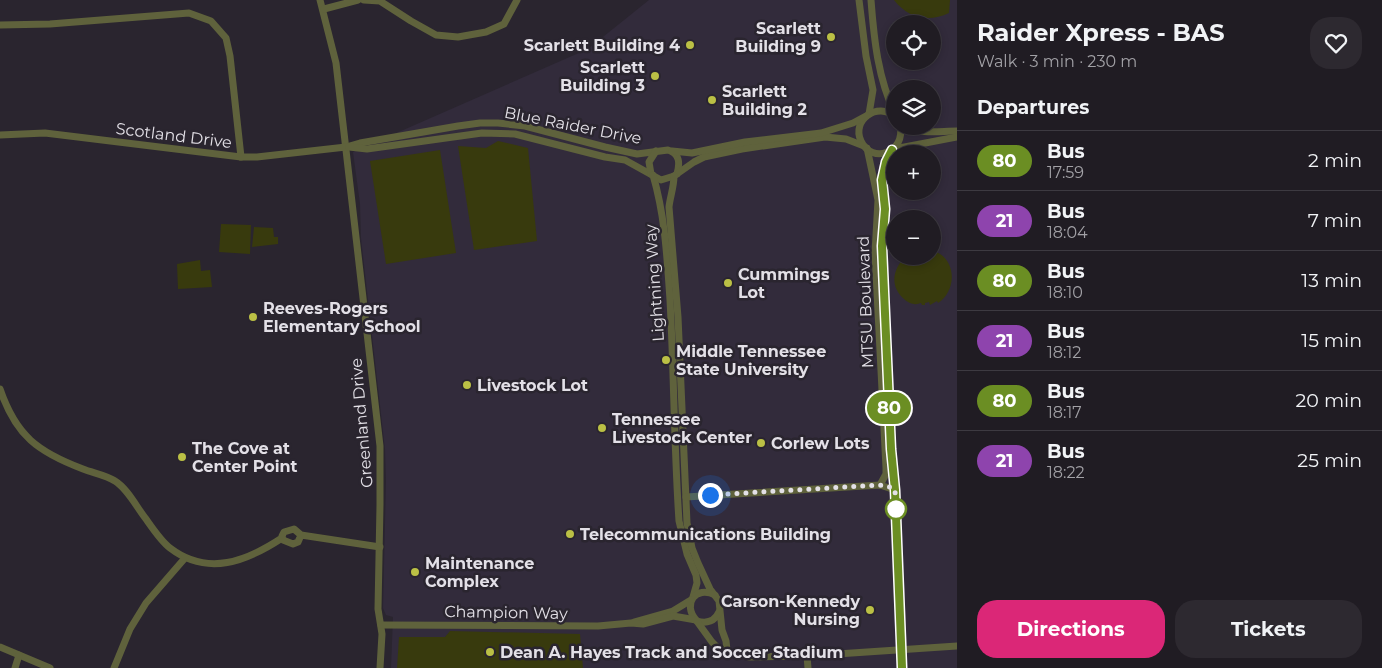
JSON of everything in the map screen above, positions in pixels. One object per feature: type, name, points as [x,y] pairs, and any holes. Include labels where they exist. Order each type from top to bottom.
[{"type":"street","name":"Greenland Drive","points":[[320,0],[324,9],[336,63],[380,446],[378,609],[381,625],[380,668]]},
{"type":"street","points":[[324,9],[358,0]]},
{"type":"street","points":[[364,0],[380,1],[436,35],[458,38],[486,32],[504,24],[516,0]]},
{"type":"street","points":[[860,0],[866,56],[873,90],[867,115]]},
{"type":"street","points":[[871,0],[877,58],[886,93]]},
{"type":"street","points":[[0,25],[50,24],[189,13],[210,20],[226,38],[230,56],[241,157]]},
{"type":"street","points":[[886,111],[878,111],[853,123],[822,133],[745,142],[692,153],[659,150],[651,156],[649,162],[652,174],[661,180],[675,175],[704,157],[742,149],[825,137],[846,139],[875,153],[886,152]]},
{"type":"street","name":"MTSU Boulevard","points":[[867,115],[861,121],[859,134],[865,147],[878,200],[875,263],[886,468],[886,474],[880,485]]},
{"type":"street","name":"Blue Raider Drive","points":[[346,147],[458,126],[498,123],[525,126],[637,154],[659,150]]},
{"type":"street","points":[[941,132],[957,131]]},
{"type":"street","name":"Blue Raider Drive","points":[[346,147],[367,149],[482,132],[496,132],[515,134],[605,157],[625,160],[652,174]]},
{"type":"street","name":"Scotland Drive","points":[[0,135],[44,133],[241,157],[257,157],[346,147]]},
{"type":"street","points":[[919,145],[957,138]]},
{"type":"street","points":[[672,151],[678,158],[679,163],[675,175]]},
{"type":"street","name":"MTSU Boulevard","points":[[886,162],[882,180],[885,209],[882,246],[902,668]]},
{"type":"street","name":"Lightning Way","points":[[652,174],[662,210],[668,270],[679,521],[687,554],[696,575],[697,583],[692,598]]},
{"type":"street","name":"Lightning Way","points":[[675,175],[670,207],[688,529],[692,548],[715,596]]},
{"type":"street","points":[[0,389],[6,408],[14,421],[36,446],[60,460],[116,481],[169,547],[185,558],[212,564],[234,562],[259,553],[282,538],[284,532],[289,529],[294,529],[301,535],[380,546]]},
{"type":"street","points":[[686,496],[880,485],[895,490]]},
{"type":"street","points":[[282,538],[288,543],[293,544],[298,542],[301,535]]},
{"type":"street","points":[[114,668],[130,629],[142,610],[185,558]]},
{"type":"street","points":[[727,650],[719,612],[719,601],[715,596],[705,592],[698,593],[692,598],[691,613],[712,642],[719,649],[749,657],[807,656],[957,646]]},
{"type":"street","name":"Champion Way","points":[[631,623],[641,618],[674,610],[692,598]]},
{"type":"street","points":[[696,620],[712,621],[719,612]]},
{"type":"street","name":"Champion Way","points":[[381,625],[572,627],[631,623],[643,624],[673,616],[696,620]]},
{"type":"street","points":[[0,647],[50,668]]},
{"type":"street","points":[[15,668],[19,655]]},
{"type":"street","points":[[807,656],[808,668]]},
{"type":"shaded area","name":"Middle Tennessee State University","points":[[649,0],[957,0],[957,668],[391,668],[393,617],[386,615],[383,608],[385,449],[353,152],[588,49]]},
{"type":"shaded area","points":[[894,0],[950,0],[949,13],[941,16],[912,15]]},
{"type":"shaded area","points":[[498,141],[528,148],[537,241],[474,250],[458,146],[486,148]]},
{"type":"shaded area","points":[[440,150],[456,253],[386,264],[370,161]]},
{"type":"shaded area","points":[[221,224],[251,225],[250,254],[219,252]]},
{"type":"shaded area","points":[[254,227],[273,228],[274,237],[278,237],[278,244],[252,247]]},
{"type":"shaded area","points":[[941,254],[947,261],[952,276],[949,291],[938,303],[937,301],[930,305],[929,302],[922,305],[921,303],[910,303],[899,294],[896,288],[894,277],[898,266],[941,265]]},
{"type":"shaded area","points":[[200,260],[201,271],[210,270],[212,287],[178,289],[177,264]]},
{"type":"shaded area","name":"Dean A. Hayes Track and Soccer Stadium","points":[[450,631],[580,634],[583,668],[397,668],[399,637],[445,637]]},
{"type":"bus line","name":"80","points":[[886,162],[882,180],[885,209],[882,246],[884,312],[895,490],[902,668]]},
{"type":"place","name":"Scarlett Building 9","points":[[831,37]]},
{"type":"place","name":"Scarlett Building 4","points":[[690,45]]},
{"type":"place","name":"Scarlett Building 3","points":[[655,76]]},
{"type":"place","name":"Scarlett Building 2","points":[[712,100]]},
{"type":"place","name":"Cummings Lot","points":[[728,283]]},
{"type":"place","name":"Reeves-Rogers Elementary School","points":[[253,317]]},
{"type":"place","name":"Middle Tennessee State University","points":[[666,360]]},
{"type":"place","name":"Livestock Lot","points":[[467,385]]},
{"type":"place","name":"Tennessee Livestock Center","points":[[602,428]]},
{"type":"place","name":"Corlew Lots","points":[[761,443]]},
{"type":"place","name":"The Cove at Center Point","points":[[182,457]]},
{"type":"place","name":"Telecommunications Building","points":[[570,534]]},
{"type":"place","name":"Maintenance Complex","points":[[415,572]]},
{"type":"place","name":"Carson-Kennedy Nursing","points":[[870,610]]},
{"type":"place","name":"Dean A. Hayes Track and Soccer Stadium","points":[[490,652]]},
{"type":"route","points":[[710,495],[880,485],[895,490],[896,515],[896,509]]}]
